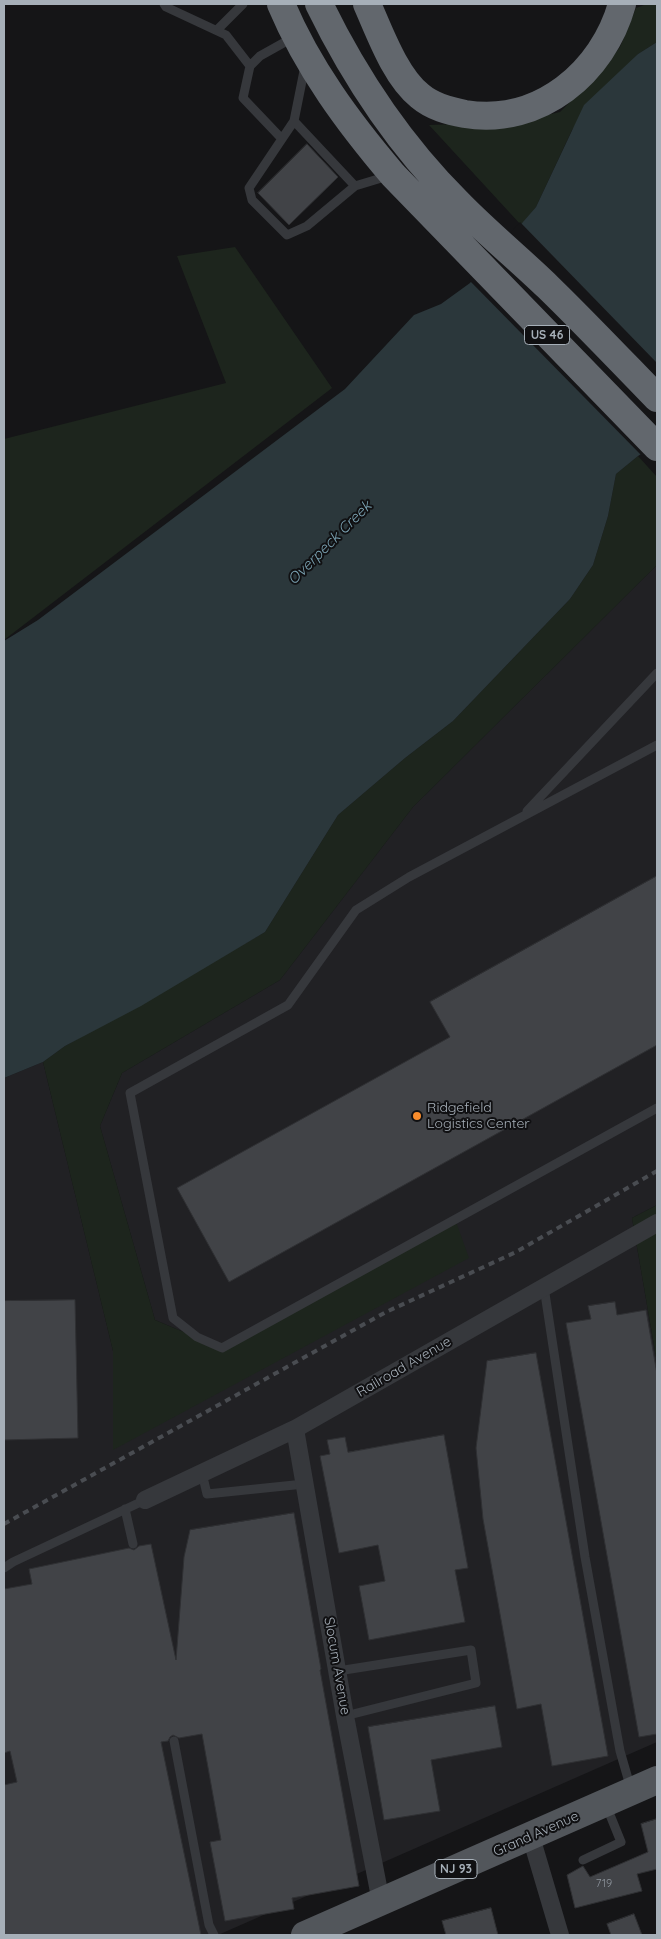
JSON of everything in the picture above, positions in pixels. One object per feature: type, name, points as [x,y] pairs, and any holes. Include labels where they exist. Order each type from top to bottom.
[{"type":"highway","points":[[269,4],[279,23],[298,43]]},
{"type":"highway","name":"US 46","points":[[281,4],[298,43],[337,104],[393,175],[657,447]]},
{"type":"highway","points":[[319,4],[347,57],[405,144],[462,197]]},
{"type":"highway","points":[[350,4],[382,74],[410,121],[441,162],[462,197]]},
{"type":"highway","points":[[367,4],[397,66],[411,88],[441,108],[483,116],[509,113],[537,105],[575,81],[604,48],[622,4]]},
{"type":"highway","name":"US 46","points":[[462,197],[657,398]]},
{"type":"main road","name":"Grand Avenue","points":[[305,1935],[532,1837],[605,1802],[657,1780]]},
{"type":"street","name":"Railroad Avenue","points":[[145,1500],[295,1428],[657,1223]]},
{"type":"street","name":"Slocum Avenue","points":[[295,1428],[345,1716],[381,1902]]},
{"type":"street","points":[[532,1837],[560,1935]]},
{"type":"lane","points":[[164,4],[166,7],[226,35],[250,66]]},
{"type":"lane","points":[[217,30],[243,4]]},
{"type":"lane","points":[[282,139],[243,98],[250,66],[260,56],[298,43],[294,121],[282,139],[249,188],[252,200],[287,235],[307,226],[355,186],[393,175]]},
{"type":"lane","points":[[294,121],[355,186]]},
{"type":"lane","points":[[521,818],[657,673]]},
{"type":"lane","points":[[657,745],[409,878],[356,910],[288,1005],[130,1093],[173,1318],[197,1337],[222,1348],[657,1108]]},
{"type":"lane","points":[[544,1287],[585,1557],[620,1751],[632,1792]]},
{"type":"lane","points":[[202,1473],[207,1494],[304,1484]]},
{"type":"lane","points":[[4,1568],[145,1500]]},
{"type":"lane","points":[[125,1509],[133,1544]]},
{"type":"lane","points":[[338,1671],[471,1650],[476,1683],[345,1716]]},
{"type":"lane","points":[[174,1741],[210,1925],[214,1935]]},
{"type":"lane","points":[[583,1860],[621,1842],[605,1802]]},
{"type":"shaded area","points":[[647,4],[657,4],[657,42],[638,54],[572,130],[536,207],[521,225],[429,125],[515,122],[560,112],[600,72],[620,47],[636,8]]},
{"type":"shaded area","points":[[235,247],[332,388],[4,640],[4,439],[226,383],[177,256]]},
{"type":"shaded area","points":[[638,456],[657,477],[657,565],[413,807],[280,980],[122,1073],[100,1126],[155,1320],[222,1348],[455,1219],[469,1258],[113,1450],[113,1351],[43,1062],[65,1046],[265,932],[338,815],[405,758],[453,721],[570,599],[593,565],[608,516],[616,474]]},
{"type":"shaded area","points":[[657,565],[657,1205],[632,1218],[657,1363],[657,1742],[218,1935],[4,1935],[4,1078],[43,1062],[113,1351],[114,1449],[222,1348],[155,1320],[100,1126],[122,1073],[280,980],[413,807]]},
{"type":"shaded area","points":[[657,1205],[657,1363],[632,1218]]},
{"type":"water","name":"Overpeck Creek","points":[[657,42],[657,444],[638,456],[616,474],[608,516],[593,565],[570,599],[453,721],[405,758],[338,815],[265,932],[141,1006],[65,1046],[43,1062],[4,1078],[4,641],[38,620],[345,389],[414,315],[441,304],[470,283],[536,207],[584,105],[638,54]]},
{"type":"pier","points":[[520,222],[657,363],[657,447],[642,456],[469,280]]},
{"type":"building","points":[[307,144],[338,177],[289,225],[258,193]]},
{"type":"building","name":"Ridgefield Logistics Center","points":[[657,876],[657,1045],[229,1282],[177,1188],[450,1037],[430,1002]]},
{"type":"building","points":[[75,1300],[78,1438],[4,1440],[4,1301]]},
{"type":"building","points":[[615,1302],[617,1315],[646,1310],[657,1374],[657,1734],[639,1737],[566,1323],[591,1319],[588,1306]]},
{"type":"building","points":[[536,1353],[608,1756],[552,1766],[541,1704],[517,1709],[483,1519],[476,1448],[487,1361]]},
{"type":"building","points":[[444,1435],[468,1568],[455,1570],[465,1622],[369,1640],[359,1586],[385,1581],[378,1545],[339,1553],[320,1456],[330,1454],[327,1440],[345,1437],[348,1452]]},
{"type":"building","points":[[294,1513],[359,1886],[292,1898],[294,1909],[225,1921],[210,1842],[221,1840],[202,1734],[179,1738],[173,1735],[168,1741],[161,1742],[201,1935],[4,1935],[4,1785],[17,1782],[10,1751],[4,1753],[4,1589],[32,1584],[29,1569],[129,1548],[134,1550],[139,1546],[151,1544],[176,1660],[184,1557],[190,1530]]},
{"type":"building","points":[[495,1706],[502,1747],[431,1760],[440,1811],[384,1820],[368,1727]]},
{"type":"building","points":[[657,1819],[657,1869],[637,1874],[642,1891],[575,1908],[567,1875],[583,1866],[590,1877],[648,1852],[641,1824]]},
{"type":"building","points":[[491,1908],[498,1935],[446,1935],[442,1921]]},
{"type":"building","points":[[634,1914],[642,1935],[611,1935],[607,1924]]},
{"type":"railway","points":[[4,1524],[386,1312],[516,1252],[657,1171]]},
{"type":"place","name":"Ridgefield Logistics Center","points":[[417,1116]]}]
